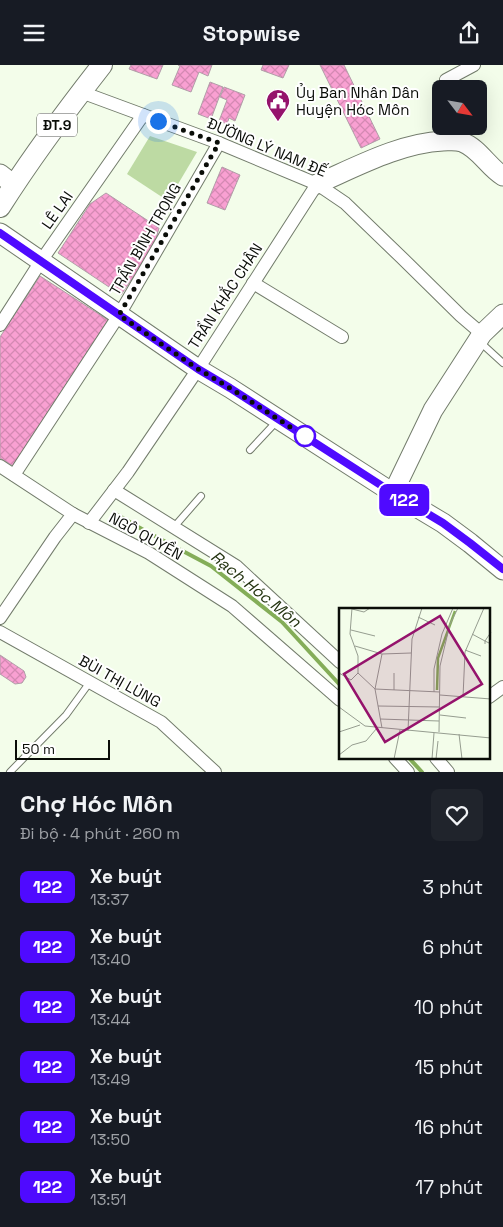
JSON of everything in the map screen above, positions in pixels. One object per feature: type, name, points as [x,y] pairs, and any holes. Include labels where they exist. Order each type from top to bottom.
[{"type":"main road","name":"ĐT.9","points":[[0,207],[7,179],[102,65]]},
{"type":"main road","points":[[317,184],[404,147],[456,135]]},
{"type":"main road","points":[[461,135],[487,163],[503,176]]},
{"type":"main road","points":[[0,233],[198,369],[443,523],[503,569]]},
{"type":"main road","points":[[393,493],[433,410],[480,337],[503,314]]},
{"type":"street","points":[[446,80],[474,65]]},
{"type":"street","name":"ĐƯỜNG LÝ NAM ĐẾ","points":[[81,92],[219,143],[317,184],[345,203],[461,316],[480,337]]},
{"type":"street","name":"LÊ LAI","points":[[0,325],[41,261],[143,115]]},
{"type":"street","name":"TRẦN BÌNH TRỌNG","points":[[14,475],[119,315],[219,143]]},
{"type":"street","name":"TRẦN KHẮC CHÂN","points":[[89,523],[128,472],[198,369],[317,184]]},
{"type":"street","points":[[253,283],[342,337]]},
{"type":"street","name":"NGÔ QUYỀN","points":[[0,466],[73,514],[149,553],[232,606],[339,699]]},
{"type":"street","name":"NGÔ QUYỀN","points":[[114,490],[236,566],[339,661]]},
{"type":"street","points":[[0,618],[55,537],[73,514]]},
{"type":"street","name":"BÙI THỊ LÙNG","points":[[0,632],[161,722],[215,772]]},
{"type":"street","points":[[490,696],[503,687]]},
{"type":"street","points":[[396,759],[408,772]]},
{"type":"street","points":[[437,759],[448,772]]},
{"type":"lane","points":[[480,337],[503,363]]},
{"type":"lane","points":[[250,450],[279,420]]},
{"type":"lane","points":[[174,527],[202,496]]},
{"type":"lane","points":[[10,772],[66,715],[90,683]]},
{"type":"green space","points":[[150,136],[197,152],[168,201],[127,174]]},
{"type":"building","points":[[131,65],[163,65],[157,79],[129,69]]},
{"type":"building","points":[[178,65],[212,65],[208,76],[199,72],[191,92],[172,85],[180,66]]},
{"type":"building","points":[[263,65],[289,65],[283,78],[261,70]]},
{"type":"building","points":[[320,65],[344,65],[380,139],[361,148]]},
{"type":"building","points":[[210,82],[223,87],[211,119],[198,114]]},
{"type":"building","points":[[224,87],[245,95],[235,121],[229,118],[227,124],[219,121],[227,100],[220,97]]},
{"type":"building","points":[[222,167],[240,175],[225,210],[207,203]]},
{"type":"building","points":[[106,193],[159,228],[154,246],[121,295],[58,253],[90,204]]},
{"type":"building","points":[[40,276],[108,320],[13,466],[0,458],[0,337]]},
{"type":"building","points":[[0,655],[24,671],[26,677],[22,683],[15,684],[0,674]]},
{"type":"waterway","name":"Rạch Hóc Môn","points":[[116,514],[211,566],[282,622],[339,684]]},
{"type":"waterway","name":"Rạch Hóc Môn","points":[[410,759],[422,772]]},
{"type":"bus line","name":"122","points":[[0,233],[198,369],[443,523],[503,569]]},
{"type":"place","name":"Ủy Ban Nhân Dân Huyện Hóc Môn","points":[[278,122]]},
{"type":"route","points":[[158,121],[219,143],[119,315],[198,369],[312,441],[305,436]]}]
